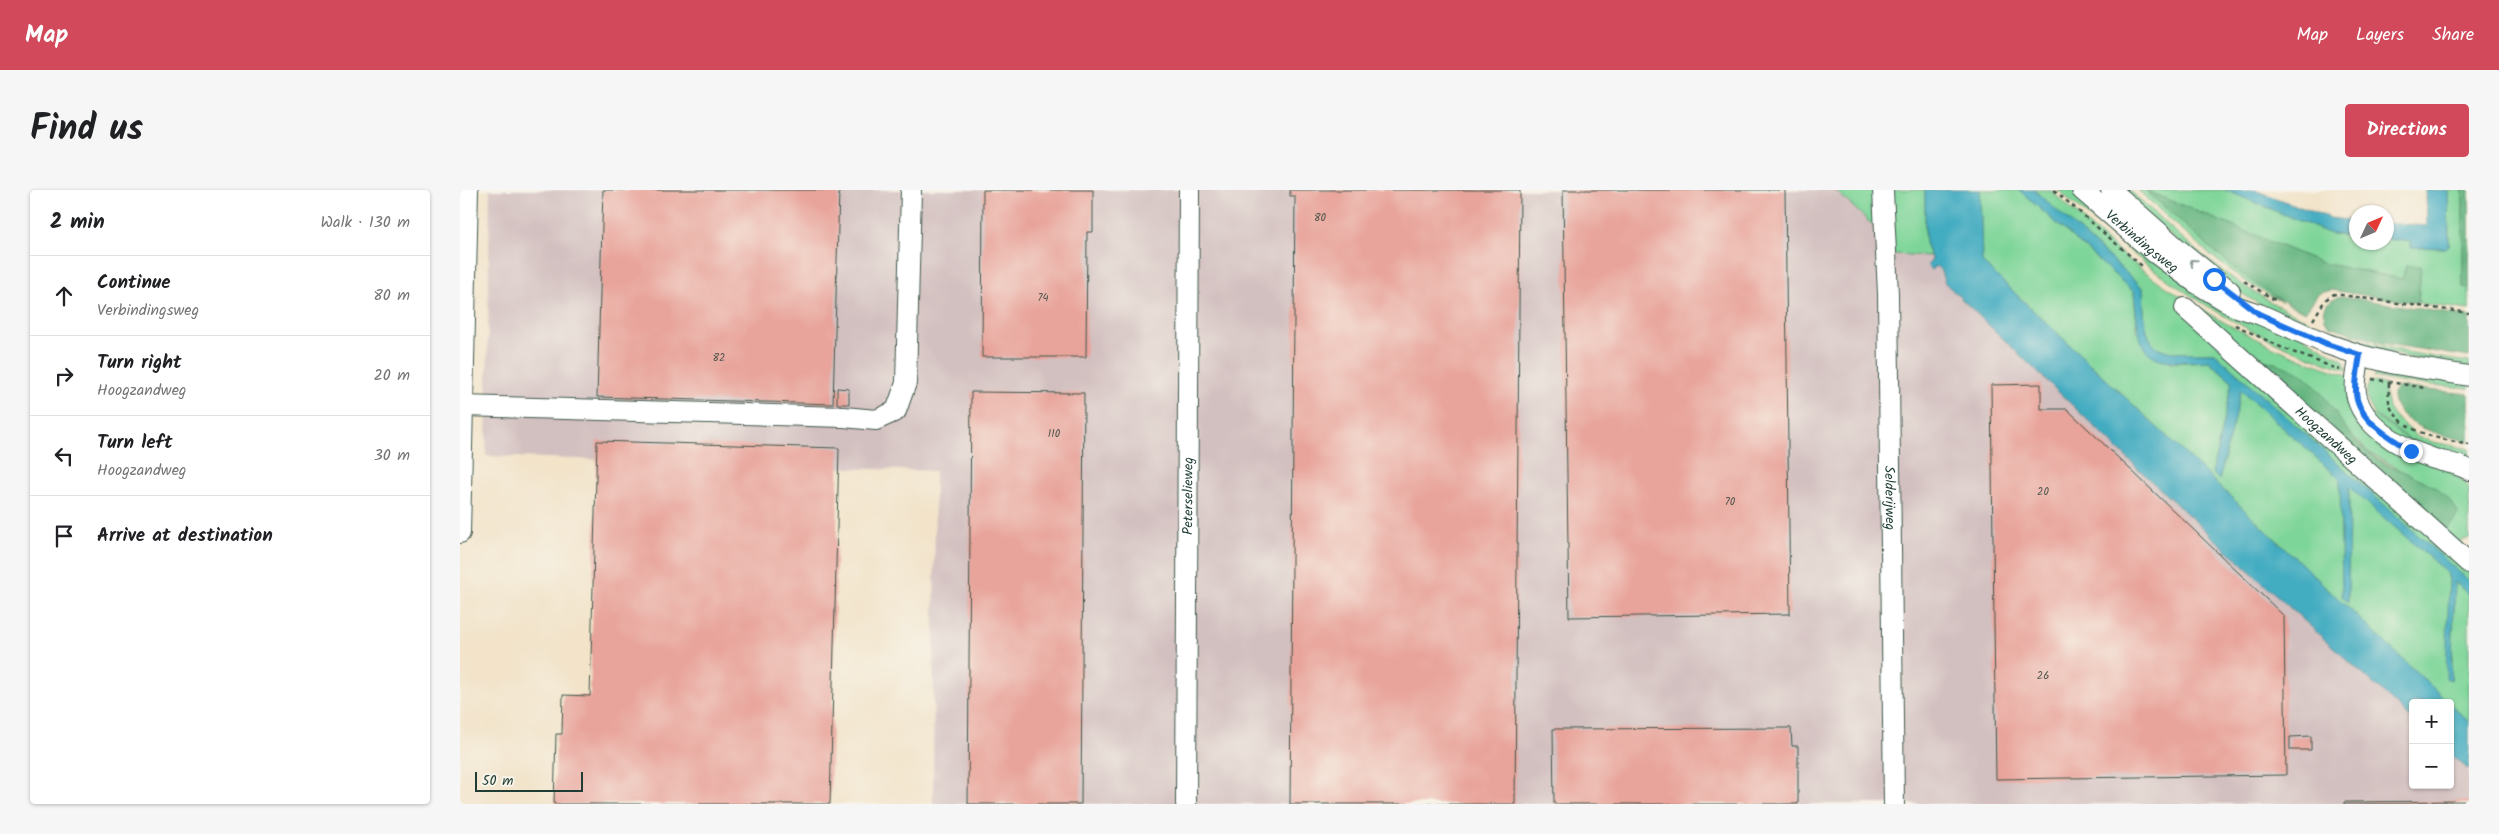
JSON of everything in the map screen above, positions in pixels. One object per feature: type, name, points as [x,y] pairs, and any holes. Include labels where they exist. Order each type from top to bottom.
[{"type":"street","points":[[460,533],[468,190]]},
{"type":"street","points":[[463,406],[844,417],[876,420],[896,411],[906,383],[911,190]]},
{"type":"street","name":"Peterselieweg","points":[[1186,804],[1189,190]]},
{"type":"street","name":"Selderijweg","points":[[1883,190],[1888,294],[1894,804]]},
{"type":"street","name":"Verbindingsweg","points":[[2082,190],[2155,253],[2196,283],[2234,306],[2259,314],[2327,344],[2360,355],[2395,364],[2469,376]]},
{"type":"street","name":"Verbindingsweg","points":[[2111,190],[2178,249],[2259,314]]},
{"type":"street","name":"Hoogzandweg","points":[[2185,308],[2469,561]]},
{"type":"street","points":[[2360,355],[2355,392],[2359,405],[2367,418],[2411,451],[2433,459],[2455,462],[2469,470]]},
{"type":"path","points":[[2314,320],[2325,300],[2334,294],[2469,313]]},
{"type":"path","points":[[2285,349],[2357,375],[2389,383],[2388,400],[2392,410],[2403,421],[2425,436],[2469,445]]},
{"type":"shaded area","points":[[490,190],[1883,190],[2409,699],[2409,789],[2454,789],[2454,728],[2469,741],[2469,804],[933,804],[935,471],[486,456]]},
{"type":"green space","points":[[1835,190],[1875,190],[1878,230]]},
{"type":"green space","points":[[1893,190],[1925,190],[1925,243],[1930,256],[1893,254]]},
{"type":"green space","points":[[1980,190],[2019,190],[2134,292],[2137,331],[2172,363],[2209,361],[2232,381],[2212,473],[2219,480],[2241,390],[2340,479],[2342,595],[2348,602],[2349,486],[2447,573],[2449,580],[2451,679],[2455,582],[2469,595],[2469,722],[2454,708],[2454,699],[2445,699],[1982,262]]},
{"type":"green space","points":[[2034,190],[2050,190],[2125,256],[2186,300],[2265,343],[2351,376],[2351,400],[2455,472],[2469,487],[2469,539],[2460,541],[2469,568],[2469,581],[2215,353],[2177,352],[2156,346],[2150,338],[2146,327],[2143,288]],"holes":[[[2251,356],[2309,380],[2344,427],[2368,452],[2396,467],[2444,531]]]},
{"type":"green space","points":[[2058,190],[2074,190],[2104,217],[2343,360],[2348,370],[2265,337],[2228,318],[2192,296],[2126,248]]},
{"type":"green space","points":[[2118,190],[2129,190],[2217,267],[2258,295],[2286,310],[2315,323],[2375,344],[2437,358],[2469,362],[2469,368],[2443,365],[2352,344],[2259,304],[2225,283]]},
{"type":"green space","points":[[2138,190],[2225,190],[2331,234],[2349,235],[2349,250],[2394,250],[2394,240],[2411,242],[2411,247],[2445,248],[2449,245],[2448,190],[2463,190],[2463,287],[2469,288],[2469,310],[2418,303],[2421,266],[2402,279],[2322,263],[2147,191],[2220,256],[2282,302],[2224,266]]},
{"type":"green space","points":[[2145,190],[2322,263],[2402,279],[2406,266],[2421,266],[2418,303],[2331,290],[2318,294],[2305,312],[2261,287],[2220,257]]},
{"type":"green space","points":[[2463,190],[2469,190],[2469,288],[2463,287]]},
{"type":"green space","points":[[2341,296],[2469,317],[2469,357],[2382,343],[2330,326],[2325,320],[2325,307],[2329,301]]},
{"type":"green space","points":[[2249,356],[2289,368],[2303,375],[2317,388],[2351,435],[2367,452],[2379,460],[2429,484],[2450,501],[2458,513],[2454,521],[2444,532]]},
{"type":"green space","points":[[2378,370],[2469,382],[2469,388],[2406,383],[2373,377]]},
{"type":"green space","points":[[2370,381],[2383,384],[2388,408],[2391,413],[2417,436],[2433,442],[2469,449],[2469,464],[2424,450],[2375,415],[2367,400],[2367,389]]},
{"type":"green space","points":[[2398,387],[2469,394],[2469,441],[2422,428],[2410,421],[2401,414],[2395,404],[2393,393]]},
{"type":"water","points":[[1925,190],[1980,190],[1982,262],[2445,699],[2409,699],[2409,716],[2149,479],[1945,283],[1940,269],[1936,266],[1931,270],[1927,266],[1932,260],[1925,243]]},
{"type":"water","points":[[2019,190],[2034,190],[2143,288],[2146,327],[2150,338],[2156,346],[2177,352],[2215,353],[2469,581],[2469,595],[2455,582],[2451,680],[2446,678],[2449,580],[2447,573],[2349,487],[2348,603],[2342,596],[2340,479],[2241,390],[2219,480],[2212,473],[2232,381],[2209,361],[2169,361],[2157,358],[2148,352],[2142,344],[2134,292]]},
{"type":"water","points":[[2225,190],[2254,190],[2330,218],[2349,220],[2349,235],[2331,234]]},
{"type":"water","points":[[2426,190],[2448,190],[2449,245],[2445,248],[2411,247],[2411,242],[2394,240],[2394,224],[2427,226]]},
{"type":"water","points":[[2454,708],[2469,722],[2469,770],[2454,757]]},
{"type":"building","points":[[603,190],[839,190],[833,404],[597,397]]},
{"type":"building","points":[[983,190],[1093,190],[1093,232],[1087,232],[1086,357],[982,357]]},
{"type":"building","points":[[1290,190],[1520,190],[1515,804],[1290,804],[1295,196],[1290,196]]},
{"type":"building","points":[[1563,190],[1785,190],[1790,614],[1569,617]]},
{"type":"building","points":[[2041,384],[2041,409],[2067,409],[2284,616],[2286,775],[1996,779],[1991,385]]},
{"type":"building","points":[[837,388],[849,389],[849,404],[837,404]]},
{"type":"building","points":[[971,392],[1084,393],[1081,804],[968,804]]},
{"type":"building","points":[[597,441],[839,448],[830,804],[554,804],[556,734],[562,734],[563,695],[590,696]]},
{"type":"building","points":[[1791,728],[1792,746],[1798,746],[1798,804],[1554,804],[1553,729]]},
{"type":"building","points":[[2311,736],[2311,750],[2290,750],[2290,737]]},
{"type":"building","points":[[2469,801],[2469,804],[2344,804],[2344,802]]},
{"type":"route","points":[[2214,279],[2259,314],[2327,344],[2360,355],[2355,392],[2359,405],[2367,418],[2411,451]]}]
